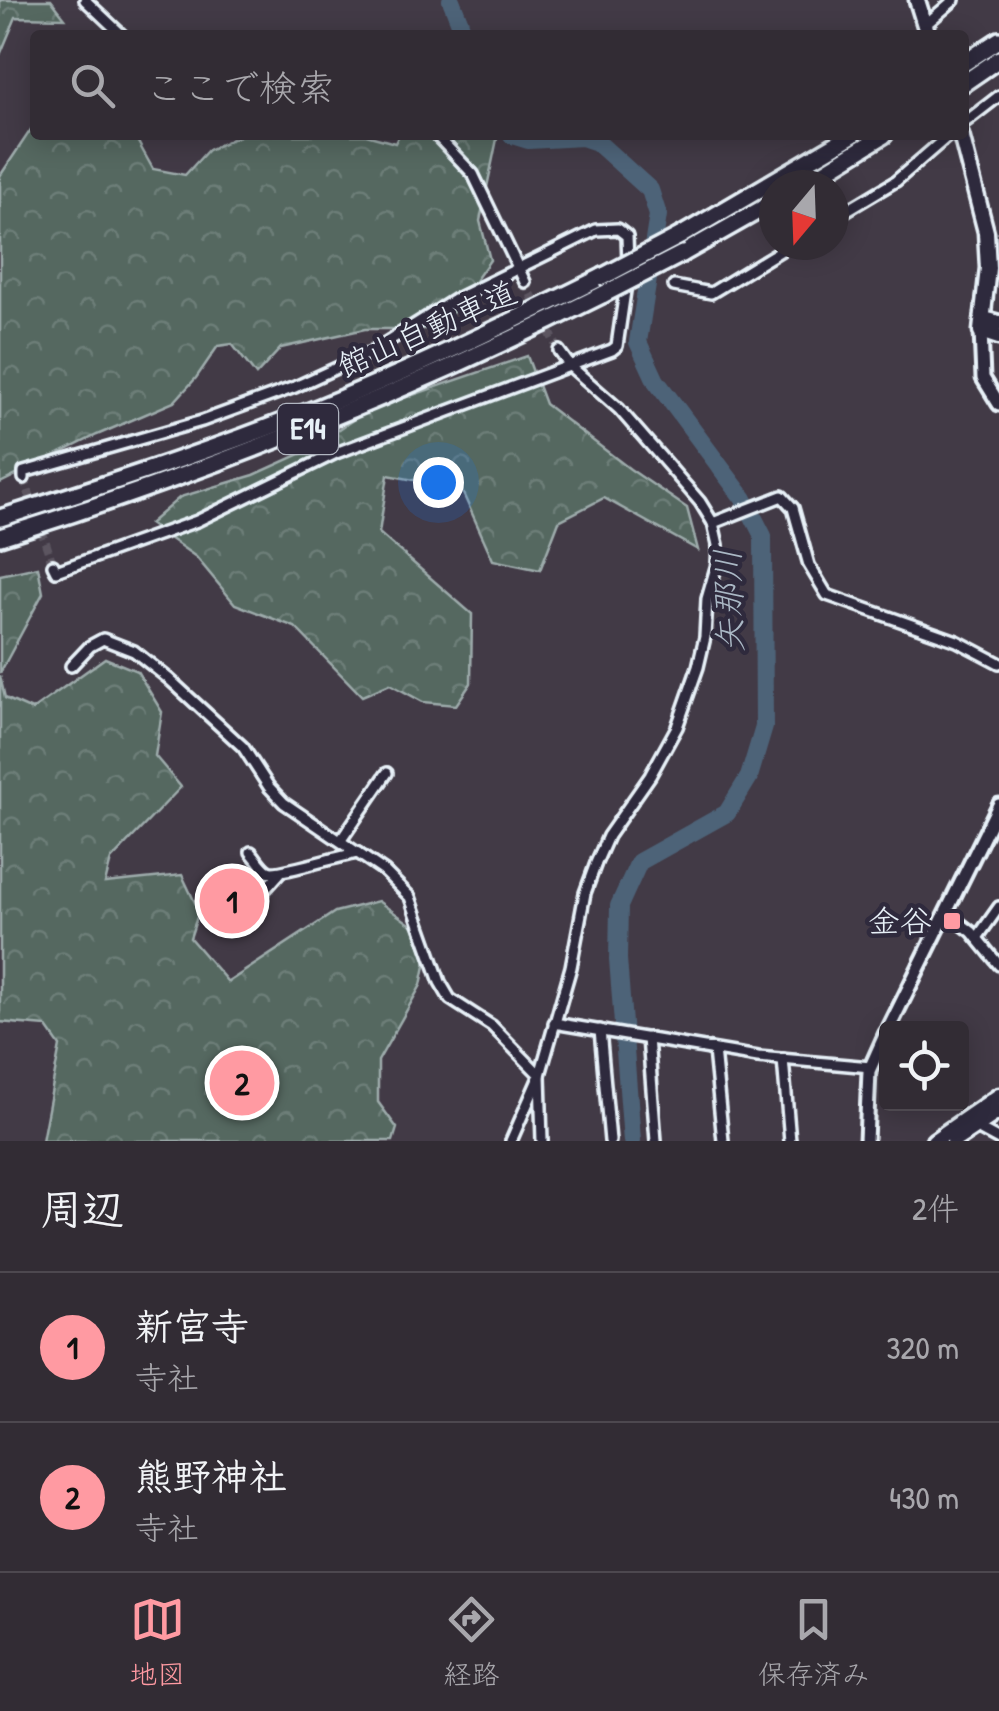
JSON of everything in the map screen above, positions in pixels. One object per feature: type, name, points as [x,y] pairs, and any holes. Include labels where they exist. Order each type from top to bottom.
[{"type":"highway","points":[[969,60],[999,40]]},
{"type":"highway","points":[[969,80],[999,60]]},
{"type":"highway","name":"館山自動車道","points":[[812,170],[846,140]]},
{"type":"highway","name":"館山自動車道","points":[[819,170],[875,140]]},
{"type":"highway","name":"館山自動車道","points":[[0,537],[212,467],[362,408],[496,348],[680,236],[759,201]]},
{"type":"highway","name":"館山自動車道","points":[[0,518],[206,451],[303,414],[682,254],[759,204]]},
{"type":"main road","points":[[917,0],[927,30]]},
{"type":"main road","points":[[962,140],[986,232],[988,324],[999,337]]},
{"type":"main road","points":[[934,1141],[999,1096]]},
{"type":"main road","points":[[954,1141],[999,1111]]},
{"type":"street","points":[[85,0],[117,30]]},
{"type":"street","points":[[927,30],[954,0]]},
{"type":"street","points":[[969,119],[999,96]]},
{"type":"street","points":[[441,140],[477,179],[525,282]]},
{"type":"street","points":[[849,209],[896,181],[943,140]]},
{"type":"street","points":[[24,478],[24,472],[202,421],[295,387],[371,352],[516,267],[596,230],[618,229],[628,238],[630,254],[617,346],[336,453],[228,507],[143,542],[56,571],[53,566]]},
{"type":"street","points":[[674,286],[712,293],[766,260]]},
{"type":"street","points":[[988,324],[984,378],[999,404]]},
{"type":"street","points":[[511,1141],[540,1075],[570,967],[585,892],[596,863],[608,836],[671,740],[698,667],[707,599],[717,564],[713,523],[700,502],[559,350]]},
{"type":"street","points":[[713,523],[782,496],[793,508],[809,564],[828,595],[958,641],[999,664]]},
{"type":"street","points":[[71,666],[90,646],[103,639],[134,651],[243,747],[284,804],[384,871],[410,897],[440,982],[450,998],[492,1026],[540,1075],[542,1141]]},
{"type":"street","points":[[341,840],[387,773]]},
{"type":"street","points":[[893,1021],[998,813]]},
{"type":"street","points":[[251,852],[266,870],[280,873]]},
{"type":"street","points":[[253,903],[280,873],[309,862],[358,852]]},
{"type":"street","points":[[977,938],[999,906]]},
{"type":"street","points":[[947,913],[998,962]]},
{"type":"street","points":[[554,1023],[783,1060],[870,1067]]},
{"type":"street","points":[[604,1030],[610,1141]]},
{"type":"street","points":[[644,1037],[656,1141]]},
{"type":"street","points":[[866,1141],[870,1067],[879,1049]]},
{"type":"street","points":[[714,1050],[723,1141]]},
{"type":"street","points":[[783,1060],[790,1141]]},
{"type":"street","points":[[975,1127],[999,1140]]},
{"type":"green space","points":[[0,0],[51,0],[65,18],[16,17],[0,55]]},
{"type":"green space","points":[[30,131],[30,140],[137,140],[153,169],[185,175],[208,150],[230,140],[497,140],[480,221],[490,260],[441,329],[365,329],[281,348],[256,375],[232,344],[218,346],[174,402],[0,483],[0,176]]},
{"type":"green space","points":[[527,356],[545,404],[687,508],[698,550],[604,498],[559,521],[540,570],[493,560],[461,489],[388,475],[379,533],[472,614],[471,683],[456,705],[423,702],[390,684],[362,696],[295,627],[235,604],[196,557],[149,524],[180,497],[254,475],[307,451],[366,411]]},
{"type":"green space","points":[[38,567],[43,593],[0,673],[0,575]]},
{"type":"green space","points":[[105,658],[137,671],[162,712],[155,756],[181,787],[111,860],[105,883],[182,875],[199,911],[190,938],[228,982],[335,912],[378,901],[413,926],[426,961],[421,985],[378,1061],[378,1102],[397,1128],[393,1141],[42,1141],[60,1046],[46,1026],[0,1022],[0,676],[5,698],[32,710]]},
{"type":"waterway","name":"矢那川","points":[[451,0],[460,30]]},
{"type":"waterway","name":"矢那川","points":[[591,140],[650,190],[658,215],[638,342],[656,381],[744,499],[763,536],[764,727],[749,777],[727,813],[639,862],[619,906],[618,959],[632,1141]]},
{"type":"tunnel","points":[[525,282],[559,351]]},
{"type":"tunnel","points":[[24,478],[53,565]]},
{"type":"place","name":"新宮寺","points":[[232,901]]},
{"type":"place","name":"金谷","points":[[952,921]]},
{"type":"place","name":"熊野神社","points":[[242,1083]]}]
